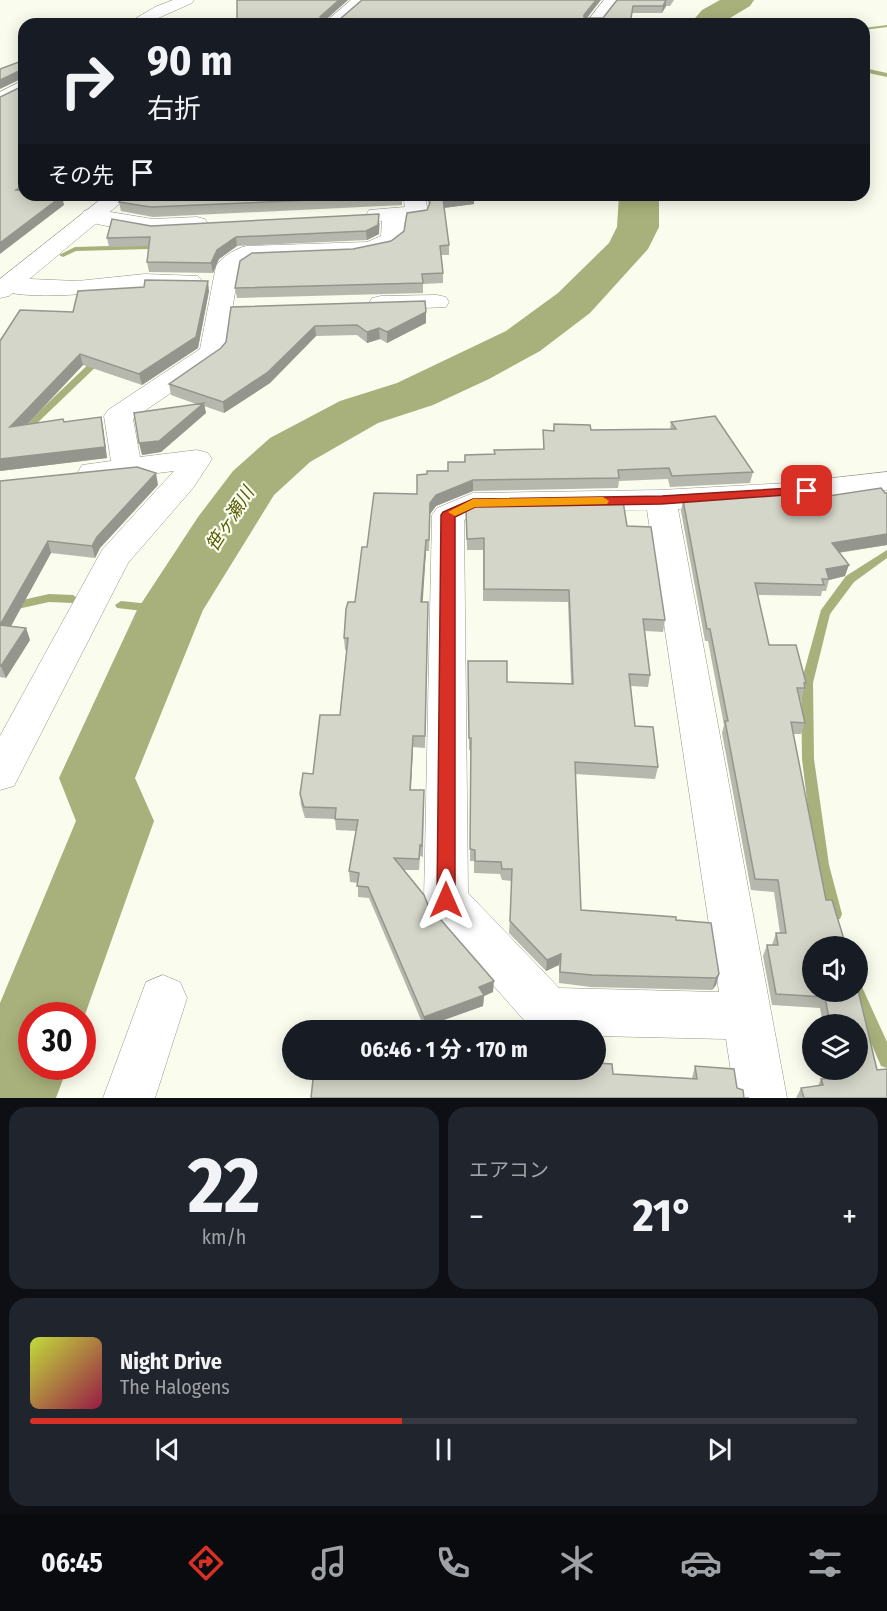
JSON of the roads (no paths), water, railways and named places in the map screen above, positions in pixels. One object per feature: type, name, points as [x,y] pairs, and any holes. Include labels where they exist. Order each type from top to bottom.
[{"type":"street","points":[[145,18],[187,0]]},
{"type":"street","points":[[338,18],[360,0]]},
{"type":"street","points":[[598,18],[612,0]]},
{"type":"street","points":[[0,99],[18,88]]},
{"type":"street","points":[[3,288],[111,201]]},
{"type":"street","points":[[359,216],[417,213],[415,201]]},
{"type":"street","points":[[127,469],[118,416],[212,352],[231,308],[225,282],[228,266],[246,253],[371,249],[392,239],[394,214]]},
{"type":"street","points":[[92,216],[153,226],[222,223]]},
{"type":"street","points":[[3,288],[77,288],[145,281],[225,282]]},
{"type":"street","points":[[357,304],[437,302]]},
{"type":"street","points":[[0,774],[114,558],[182,481],[197,459],[58,476]]},
{"type":"street","points":[[747,1016],[548,1011],[446,900],[448,515],[473,503],[662,500],[788,493],[887,481]]},
{"type":"street","points":[[662,500],[761,1098]]},
{"type":"street","points":[[129,1098],[163,998]]},
{"type":"waterway","name":"笹ヶ瀬川","points":[[710,18],[740,0]]},
{"type":"waterway","points":[[870,28],[887,26]]},
{"type":"waterway","points":[[870,71],[887,75]]},
{"type":"waterway","name":"笹ヶ瀬川","points":[[45,1002],[115,821],[97,778],[170,610],[219,531],[253,483],[290,450],[359,412],[415,394],[523,341],[574,303],[627,249],[638,227],[639,201]]},
{"type":"waterway","points":[[63,255],[75,249],[147,247],[151,233]]},
{"type":"waterway","points":[[0,442],[28,427],[100,358]]},
{"type":"waterway","points":[[835,914],[822,865],[808,759],[807,683],[825,613],[850,579],[887,553]]},
{"type":"waterway","points":[[0,609],[49,598],[73,599]]},
{"type":"waterway","points":[[121,605],[170,610]]},
{"type":"waterway","points":[[861,1002],[887,1060]]},
{"type":"waterway","name":"笹ヶ瀬川","points":[[4,1098],[11,1091],[18,1073]]}]
